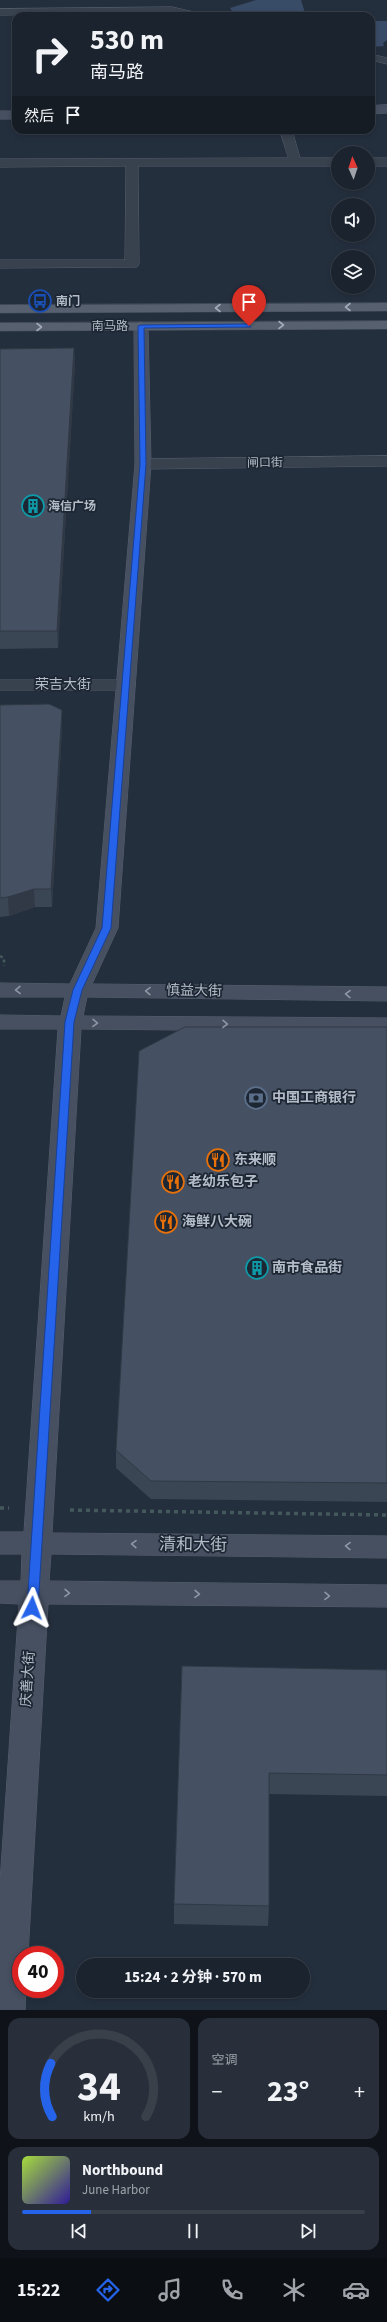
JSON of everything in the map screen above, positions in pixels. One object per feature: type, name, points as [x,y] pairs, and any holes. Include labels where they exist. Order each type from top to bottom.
[{"type":"main road","name":"南马路","points":[[0,309],[387,307]]},
{"type":"main road","name":"南马路","points":[[0,327],[387,325]]},
{"type":"street","points":[[40,0],[40,12]]},
{"type":"street","points":[[106,12],[172,10],[185,12]]},
{"type":"street","points":[[0,12],[12,13]]},
{"type":"street","points":[[375,58],[387,61]]},
{"type":"street","points":[[375,110],[387,109]]},
{"type":"street","points":[[0,115],[12,115]]},
{"type":"street","points":[[375,120],[387,120]]},
{"type":"street","points":[[0,123],[12,123]]},
{"type":"street","points":[[287,134],[295,163]]},
{"type":"street","points":[[0,163],[331,162]]},
{"type":"street","points":[[375,162],[387,162]]},
{"type":"street","points":[[0,264],[132,264],[132,163]]},
{"type":"street","name":"庆善大街","points":[[8,2010],[38,1510],[70,1022],[78,990],[107,928],[143,464],[141,326]]},
{"type":"street","name":"闸口街","points":[[143,464],[387,461]]},
{"type":"street","name":"荣吉大街","points":[[0,685],[126,685]]},
{"type":"street","name":"慎益大街","points":[[0,990],[387,994]]},
{"type":"street","points":[[0,1022],[387,1025]]},
{"type":"street","name":"清和大街","points":[[0,1542],[387,1547]]},
{"type":"street","points":[[0,1592],[387,1596]]},
{"type":"path","points":[[0,1508],[38,1510],[387,1515]]},
{"type":"water","points":[[256,0],[301,0],[305,12],[237,12],[232,11],[230,8]]},
{"type":"water","points":[[375,21],[387,21],[387,40],[383,43],[384,46],[375,47]]},
{"type":"building","name":"海信广场","points":[[74,348],[57,631],[0,631],[0,349]]},
{"type":"building","points":[[49,704],[62,710],[51,889],[34,889],[0,898],[0,705]]},
{"type":"building","name":"南市食品街","points":[[185,1027],[387,1027],[387,1483],[151,1481],[116,1450],[139,1051]]},
{"type":"building","points":[[182,1666],[387,1670],[387,1775],[269,1773],[269,1906],[174,1904]]},
{"type":"place","name":"南门","points":[[40,301]]},
{"type":"place","name":"海信广场","points":[[33,506]]},
{"type":"place","name":"中国工商银行","points":[[256,1098]]},
{"type":"place","name":"东来顺","points":[[218,1160]]},
{"type":"place","name":"老幼乐包子","points":[[173,1182]]},
{"type":"place","name":"海鲜八大碗","points":[[166,1222]]},
{"type":"place","name":"南市食品街","points":[[257,1268]]},
{"type":"route","points":[[32,1608],[70,1022],[78,990],[107,928],[143,464],[141,326],[249,326]]}]
